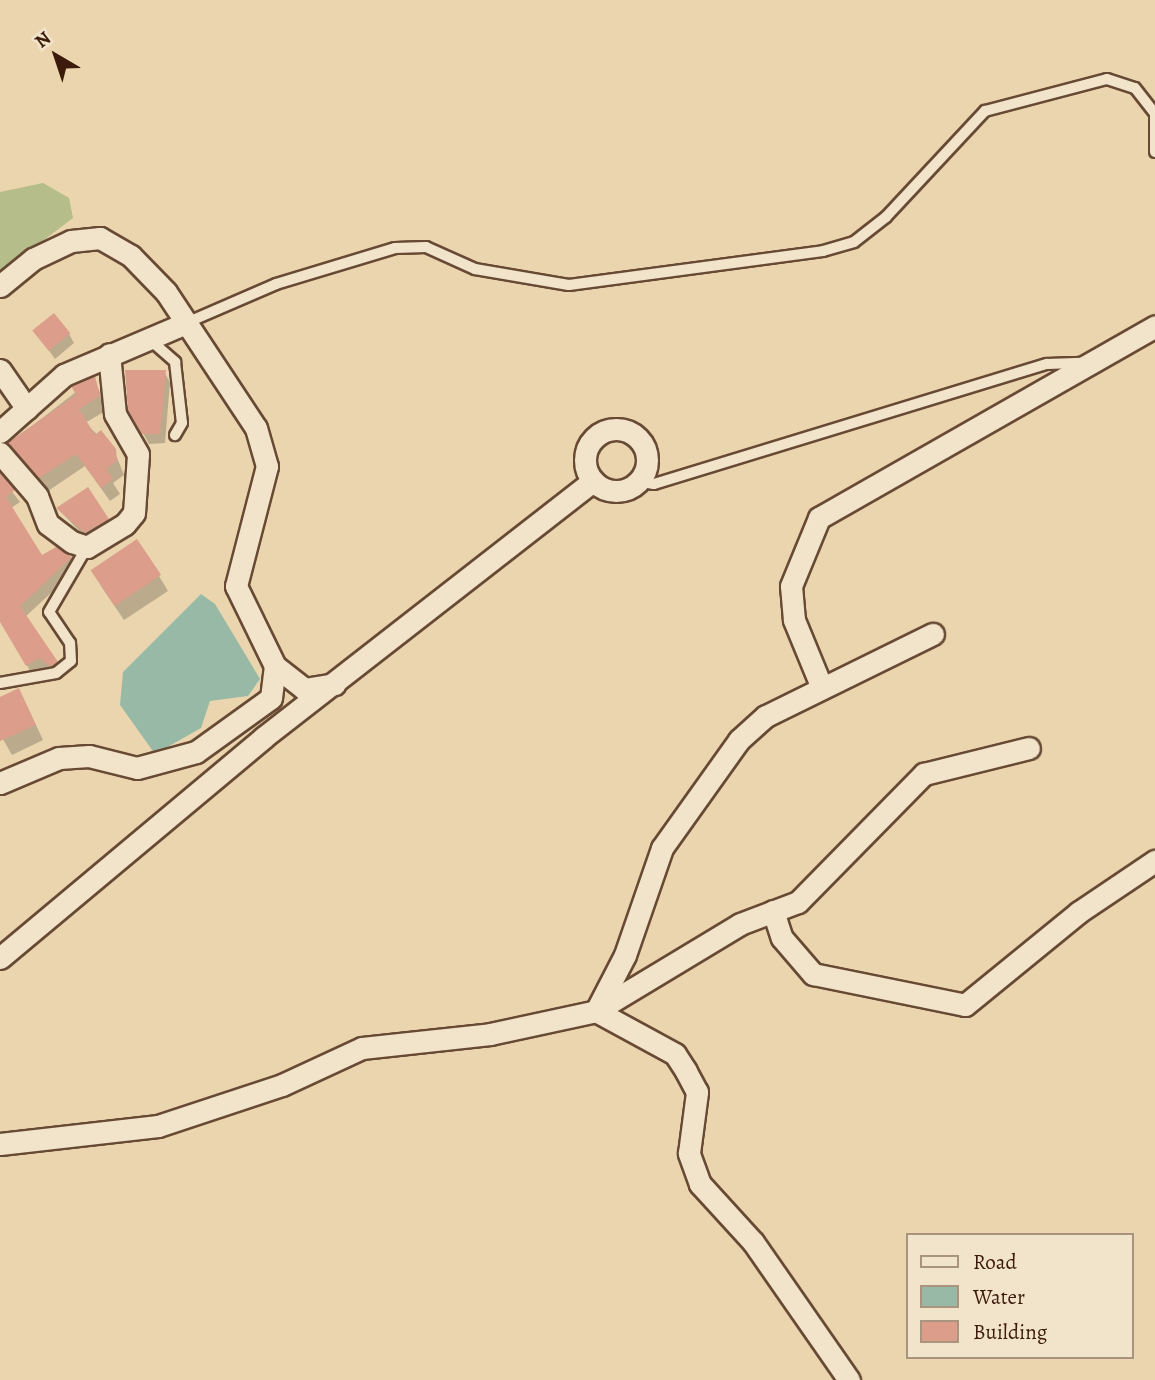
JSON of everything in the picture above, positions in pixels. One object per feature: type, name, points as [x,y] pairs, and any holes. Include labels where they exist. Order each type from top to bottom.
[{"type":"street","points":[[0,286],[33,259],[71,241],[100,238],[131,256],[186,323],[256,428],[268,466],[236,586],[275,666],[304,689],[339,684]]},
{"type":"street","points":[[0,432],[64,375],[143,337],[186,323]]},
{"type":"street","points":[[822,688],[801,642],[791,586],[819,518],[1155,326]]},
{"type":"street","points":[[0,453],[37,496],[48,524],[87,547],[125,524],[134,513],[139,481],[138,454],[124,440],[116,414],[109,354]]},
{"type":"street","points":[[0,370],[27,410]]},
{"type":"street","points":[[616,429],[642,443],[647,463],[638,481],[621,491],[593,481],[585,462],[590,443],[616,429]]},
{"type":"street","points":[[0,958],[264,737],[339,684],[593,481]]},
{"type":"street","points":[[596,1011],[625,955],[662,848],[696,792],[766,716],[933,634]]},
{"type":"street","points":[[0,783],[59,758],[89,756],[137,768],[196,752],[271,698],[275,666]]},
{"type":"street","points":[[0,1144],[158,1126],[282,1084],[362,1048],[490,1034],[596,1011],[821,885],[924,774],[1029,748]]},
{"type":"street","points":[[773,911],[782,938],[813,974],[965,1005],[1079,912],[1155,861]]},
{"type":"street","points":[[596,1011],[675,1054],[687,1071],[697,1092],[689,1153],[700,1184],[753,1242],[849,1380]]},
{"type":"lane","points":[[186,323],[275,284],[396,248],[426,247],[475,269],[569,285],[823,251],[853,242],[886,217],[985,111],[1107,79],[1135,88],[1155,114],[1155,152]]},
{"type":"lane","points":[[143,337],[165,347],[175,362],[182,423],[175,435]]},
{"type":"lane","points":[[638,481],[654,484],[1047,364],[1088,363]]},
{"type":"lane","points":[[0,683],[56,673],[71,661],[70,643],[49,612],[87,547]]},
{"type":"shaded area","points":[[43,183],[69,198],[73,218],[0,273],[0,192]]},
{"type":"water","points":[[201,594],[215,604],[260,679],[248,696],[210,701],[201,728],[155,754],[120,705],[123,672]]},
{"type":"building","points":[[54,313],[70,333],[49,351],[32,331]]},
{"type":"building","points":[[125,370],[166,370],[160,434],[142,434],[128,410]]},
{"type":"building","points":[[95,376],[100,396],[79,409],[95,435],[101,430],[116,449],[117,461],[106,469],[113,479],[101,488],[76,454],[39,478],[7,443],[76,395],[71,386]]},
{"type":"building","points":[[0,473],[15,490],[6,497],[42,555],[56,547],[72,557],[20,606],[58,662],[50,666],[39,658],[26,666],[0,622]]},
{"type":"building","points":[[88,487],[109,519],[85,533],[56,508]]},
{"type":"building","points":[[137,539],[161,575],[115,606],[91,570]]},
{"type":"building","points":[[19,688],[36,725],[0,741],[0,697]]}]
